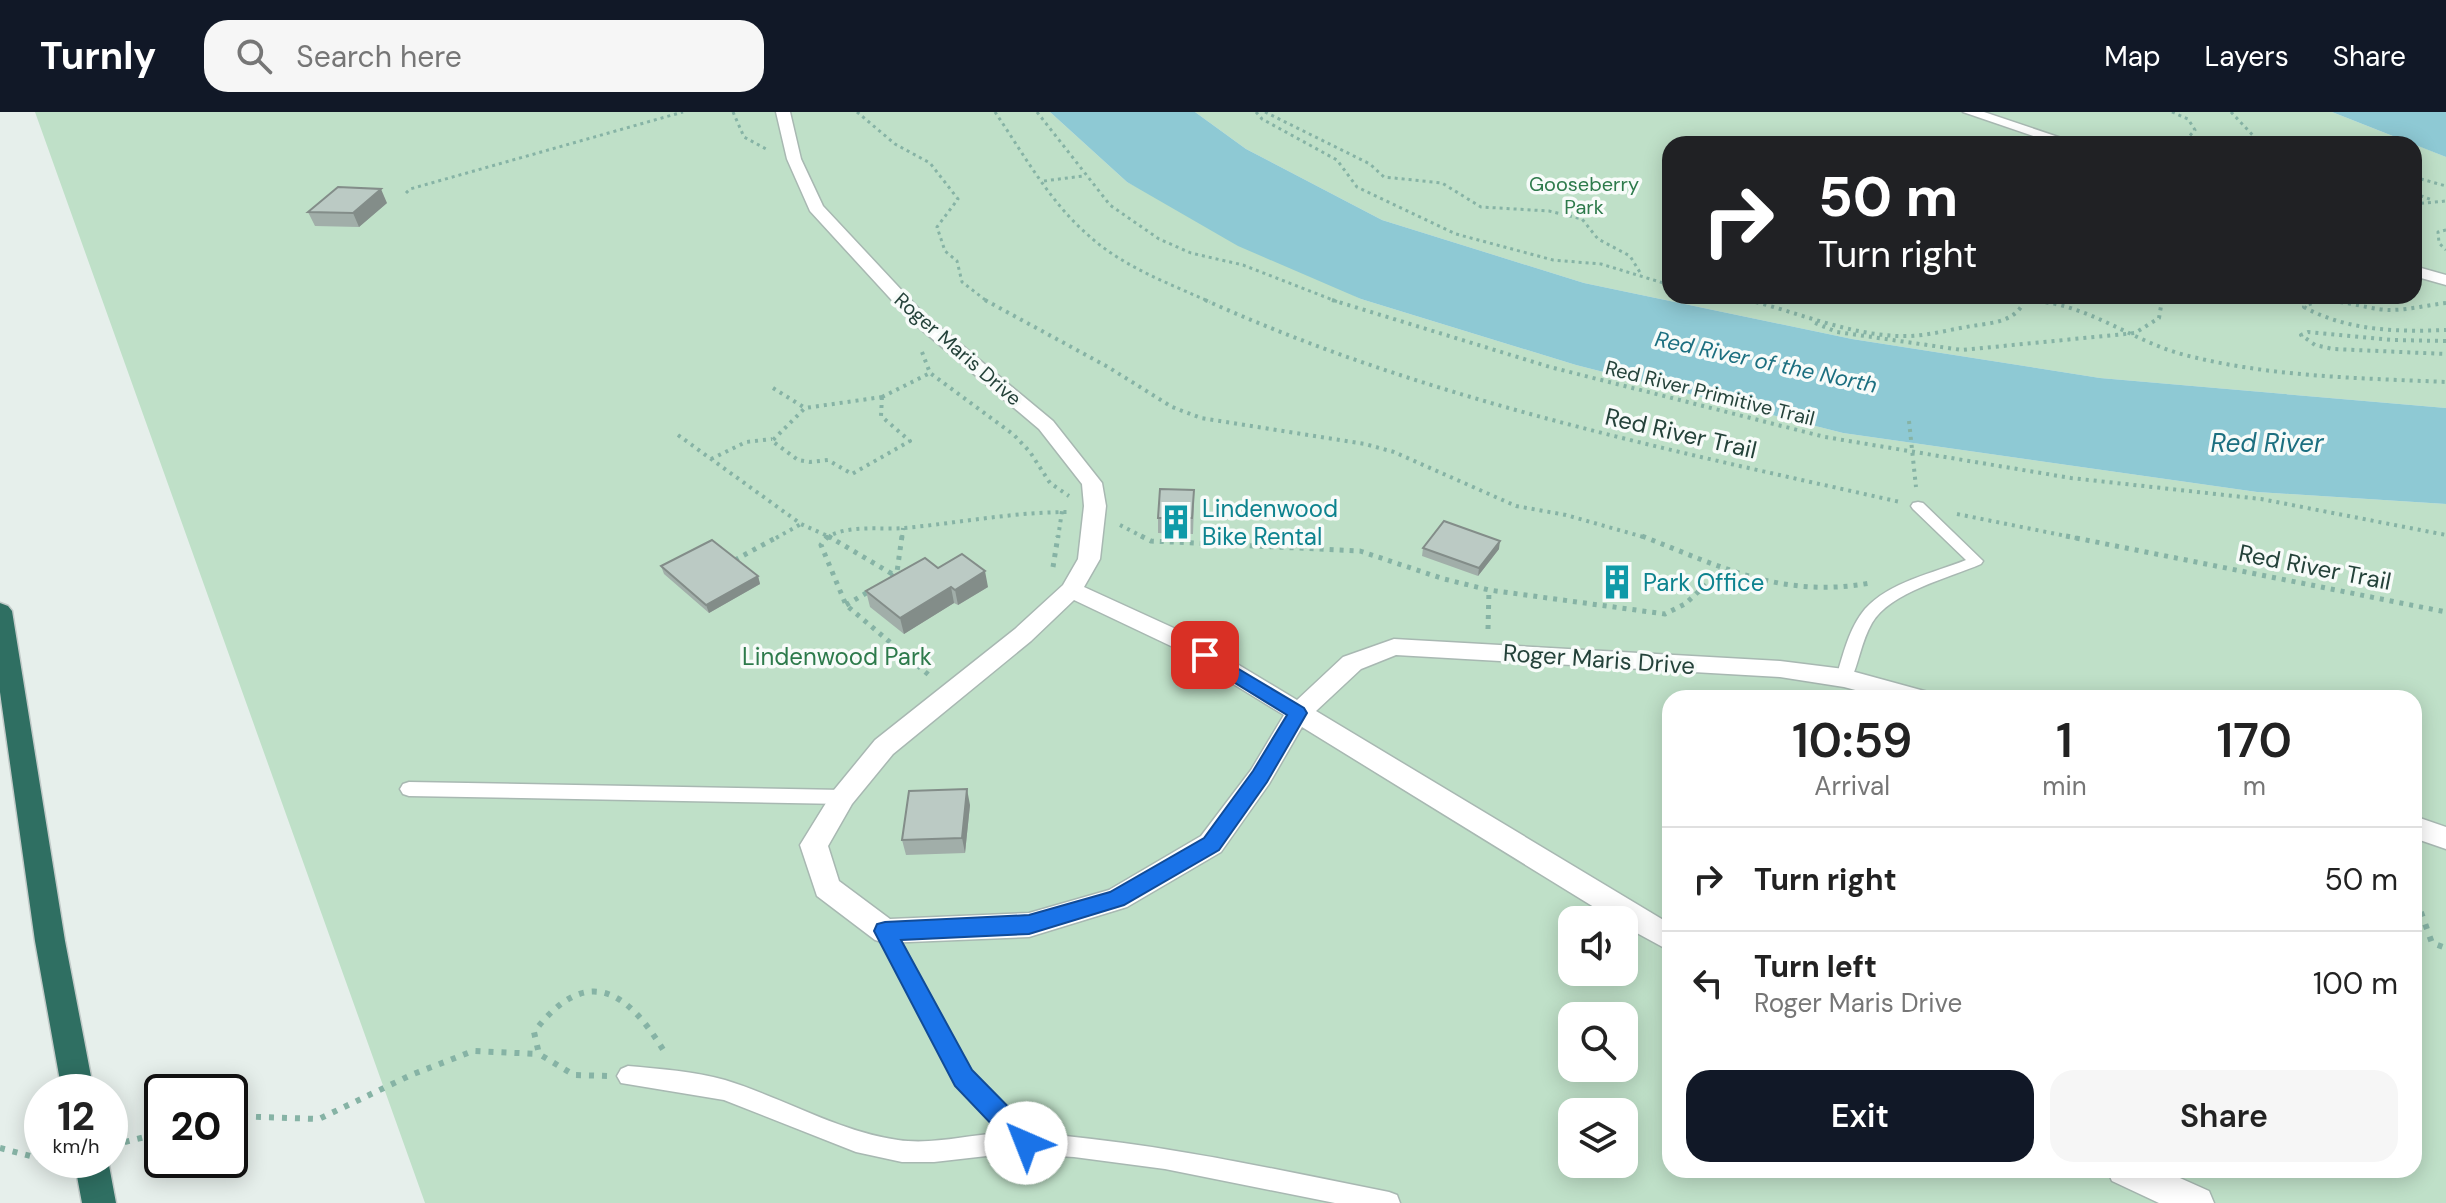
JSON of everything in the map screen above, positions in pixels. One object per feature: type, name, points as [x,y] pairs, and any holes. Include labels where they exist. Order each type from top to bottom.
[{"type":"highway","points":[[0,611],[50,941],[75,1074]]},
{"type":"highway","points":[[94,1178],[99,1203]]},
{"type":"street","name":"Roger Maris Drive","points":[[783,112],[794,159],[816,208],[916,316],[1046,425],[1092,483],[1094,512],[1089,559],[1061,584],[1023,635],[884,747],[843,797],[814,845],[827,888],[885,931],[1029,925],[1117,899],[1211,844],[1260,777],[1298,713],[1352,663],[1394,647],[1780,669],[1844,678],[1889,690]]},
{"type":"street","points":[[1970,112],[2046,136]]},
{"type":"street","points":[[2422,273],[2446,280]]},
{"type":"street","points":[[1061,584],[1181,641],[1662,934]]},
{"type":"street","points":[[2422,830],[2446,838]]},
{"type":"street","points":[[2142,1178],[2197,1203]]},
{"type":"lane","points":[[1844,678],[1859,632],[1872,611],[1898,594],[1976,561],[1918,506]]},
{"type":"lane","points":[[409,789],[843,797]]},
{"type":"lane","points":[[885,931],[964,1078],[1026,1143]]},
{"type":"lane","points":[[628,1076],[679,1081],[724,1090],[843,1138],[902,1151],[959,1150],[1026,1143],[1174,1160],[1389,1203]]},
{"type":"path","points":[[406,193],[410,189],[683,112]]},
{"type":"path","points":[[857,112],[895,144],[930,163],[958,199],[937,227],[945,251],[957,261],[962,282],[978,296],[1108,367],[1172,407],[1201,418],[1365,444],[1394,452],[1516,506],[1566,515],[1638,534],[1724,568],[1793,588],[1838,589],[1879,579]]},
{"type":"path","name":"Red River Trail","points":[[995,112],[1086,234],[1147,273],[1241,316],[1361,363],[1590,431],[1918,506],[2446,612]]},
{"type":"path","name":"Red River Primitive Trail","points":[[1037,112],[1062,142],[1083,176],[1110,205],[1159,239],[1178,248],[1243,265],[1395,321],[1550,367],[1825,437],[2071,478],[2261,499],[2446,535]]},
{"type":"path","points":[[1256,112],[1285,133],[1337,160],[1357,187],[1408,209],[1434,225],[1456,234],[1553,260],[1601,264],[1662,282]]},
{"type":"path","points":[[1265,112],[1370,164],[1384,177],[1442,183],[1481,207],[1549,211],[1582,219],[1598,239],[1630,256],[1642,275]]},
{"type":"path","points":[[2172,112],[2188,119]]},
{"type":"path","points":[[2185,112],[2195,130],[2192,136]]},
{"type":"path","points":[[2231,112],[2253,136]]},
{"type":"path","points":[[1044,181],[1083,176]]},
{"type":"path","points":[[2422,179],[2446,186]]},
{"type":"path","points":[[2422,196],[2435,201]]},
{"type":"path","points":[[2422,203],[2446,201]]},
{"type":"path","points":[[2446,230],[2438,232],[2439,243],[2446,250]]},
{"type":"path","points":[[2341,304],[2389,310],[2446,303]]},
{"type":"path","points":[[1762,304],[1837,332],[1962,350],[2135,333],[2159,318],[2162,304]]},
{"type":"path","points":[[1799,317],[1853,329],[1910,336],[2003,321],[2021,309],[2023,304]]},
{"type":"path","points":[[2052,304],[2193,358],[2286,373],[2446,382]]},
{"type":"path","points":[[2308,304],[2304,307],[2331,321],[2423,331],[2446,330]]},
{"type":"path","points":[[2446,341],[2392,340],[2308,332],[2301,335],[2315,345],[2333,349],[2446,354]]},
{"type":"path","points":[[773,388],[805,408],[882,397],[930,373]]},
{"type":"path","points":[[711,459],[746,442],[773,439],[801,462],[808,465],[828,460],[852,474],[910,441],[881,416],[882,397]]},
{"type":"path","points":[[773,439],[780,428],[801,415],[805,408]]},
{"type":"path","points":[[1909,421],[1918,506]]},
{"type":"path","points":[[678,435],[801,524],[903,580]]},
{"type":"path","points":[[1061,584],[1062,511]]},
{"type":"path","points":[[950,692],[846,605],[821,545],[827,536],[844,530],[903,528],[1026,512],[1094,512],[1151,541],[1360,551],[1444,579],[1489,590],[1665,614],[1685,604],[1724,568]]},
{"type":"path","points":[[735,560],[801,524]]},
{"type":"path","points":[[846,605],[897,572],[903,528]]},
{"type":"path","points":[[1487,651],[1489,590]]},
{"type":"path","points":[[929,675],[940,666]]},
{"type":"path","points":[[2422,915],[2432,943],[2446,948]]},
{"type":"path","points":[[539,1054],[534,1032],[548,1008],[570,994],[602,991],[624,1002],[654,1030],[679,1081]]},
{"type":"path","points":[[248,1117],[319,1119],[411,1075],[473,1051],[539,1054],[574,1075],[628,1076]]},
{"type":"path","points":[[0,1148],[24,1154]]},
{"type":"green space","name":"Lindenwood Park","points":[[35,112],[1050,112],[1127,182],[1361,299],[1576,365],[1843,433],[2257,492],[2446,504],[2446,1203],[425,1203]]},
{"type":"green space","name":"Gooseberry Park","points":[[1195,112],[2332,112],[2393,136],[1662,136],[1662,299],[1584,283],[1382,220],[1246,149]]},
{"type":"green space","name":"Gooseberry Park","points":[[2422,147],[2446,157],[2446,408],[2100,378],[1852,339],[1684,304],[2422,304]]},
{"type":"water","name":"Red River","points":[[1050,112],[1195,112],[1246,149],[1382,220],[1584,283],[1662,299],[1662,304],[1684,304],[1852,339],[2100,378],[2446,408],[2446,504],[2257,492],[1843,433],[1576,365],[1361,299],[1238,246],[1127,182]]},
{"type":"water","points":[[2332,112],[2446,112],[2446,157],[2422,148],[2422,136],[2393,136]]},
{"type":"building","points":[[338,187],[381,189],[353,213],[308,212]]},
{"type":"building","points":[[1160,489],[1194,490],[1192,518],[1158,518]]},
{"type":"building","points":[[1444,521],[1500,541],[1479,568],[1423,548]]},
{"type":"building","points":[[712,540],[758,576],[706,605],[661,566]]},
{"type":"building","points":[[962,554],[985,571],[955,590],[951,587],[900,618],[866,591],[925,558],[938,568]]},
{"type":"building","points":[[967,789],[962,838],[902,840],[909,791]]},
{"type":"place","name":"Lindenwood Bike Rental","points":[[1176,522]]},
{"type":"place","name":"Park Office","points":[[1617,582]]},
{"type":"route","points":[[1026,1143],[964,1078],[885,931],[1029,925],[1117,899],[1211,844],[1260,777],[1298,713],[1205,655]]},
{"type":"water label","name":"Red River of the North","points":[[1766,362]]}]
